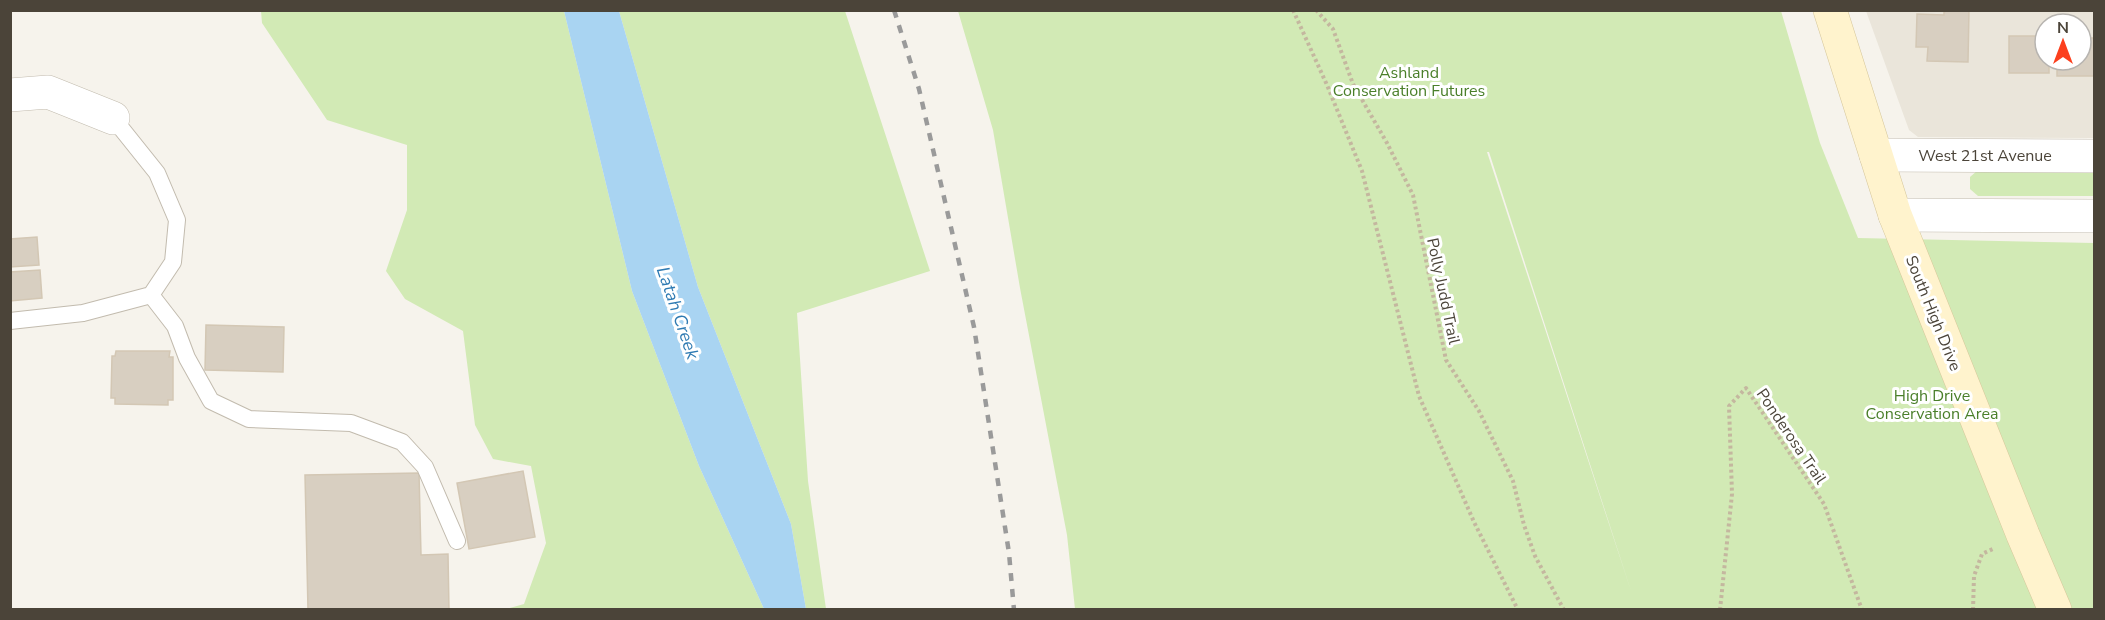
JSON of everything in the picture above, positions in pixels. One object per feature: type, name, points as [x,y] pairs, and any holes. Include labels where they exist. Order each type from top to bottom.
[{"type":"main road","name":"South High Drive","points":[[1830,10],[1895,215],[2023,536],[2055,609]]},
{"type":"street","points":[[10,95],[48,92],[113,118]]},
{"type":"street","name":"West 21st Avenue","points":[[1876,155],[2094,156]]},
{"type":"street","points":[[1895,215],[2094,216]]},
{"type":"lane","points":[[10,321],[83,313],[151,295],[173,262],[177,220],[157,174],[113,118]]},
{"type":"lane","points":[[151,295],[175,326],[187,358],[211,400],[249,419],[351,423],[402,442],[425,467],[457,542]]},
{"type":"path","points":[[1293,10],[1362,171],[1419,396],[1473,522],[1518,609]]},
{"type":"path","name":"Polly Judd Trail","points":[[1316,10],[1334,29],[1353,84],[1387,143],[1413,195],[1446,360],[1479,411],[1513,481],[1524,525],[1535,556],[1564,609]]},
{"type":"path","name":"Ponderosa Trail","points":[[1720,609],[1732,494],[1729,406],[1746,388],[1824,504],[1862,609]]},
{"type":"path","points":[[1973,609],[1974,576],[1982,554],[2023,536]]},
{"type":"shaded area","points":[[1866,11],[2094,11],[2094,138],[1918,137],[1909,130]]},
{"type":"green space","points":[[261,11],[564,11],[632,291],[699,466],[764,609],[506,609],[524,604],[546,543],[531,466],[493,459],[475,425],[463,331],[405,299],[386,271],[407,210],[407,145],[327,120],[262,23]]},
{"type":"green space","points":[[619,11],[845,11],[930,271],[797,313],[808,481],[826,609],[806,609],[791,524],[698,287]]},
{"type":"green space","points":[[958,11],[1781,11],[1820,143],[1858,238],[2094,243],[2094,609],[1075,609],[1067,535],[1020,288],[993,130]],"holes":[[[1487,152],[1489,152],[1632,594]]]},
{"type":"green space","points":[[1978,170],[2094,170],[2094,196],[1978,196],[1970,189],[1970,177]]},
{"type":"water","name":"Latah Creek","points":[[564,11],[619,11],[698,287],[791,524],[806,609],[764,609],[699,466],[632,291]]},
{"type":"building","points":[[1969,10],[1968,62],[1927,61],[1928,47],[1916,47],[1917,14],[1944,15],[1944,12]]},
{"type":"building","points":[[2009,36],[2033,36],[2033,72],[2049,73],[2009,73]]},
{"type":"building","points":[[2094,38],[2094,76],[2057,76],[2057,72],[2093,72]]},
{"type":"building","points":[[37,237],[39,265],[10,267],[10,239]]},
{"type":"building","points":[[40,270],[42,298],[10,301],[10,272]]},
{"type":"building","points":[[206,325],[284,327],[283,372],[205,370]]},
{"type":"building","points":[[116,351],[170,351],[169,357],[173,357],[173,400],[168,400],[168,405],[115,404],[115,398],[111,398],[112,356],[115,356]]},
{"type":"building","points":[[523,471],[535,537],[469,549],[457,483]]},
{"type":"building","points":[[419,473],[421,555],[448,554],[449,610],[308,610],[305,475]]},
{"type":"railway","points":[[894,10],[919,89],[974,327],[1009,553],[1014,610]]},
{"type":"park label","name":"Ashland Conservation Futures","points":[[1409,81]]},
{"type":"park label","name":"High Drive Conservation Area","points":[[1932,404]]}]
